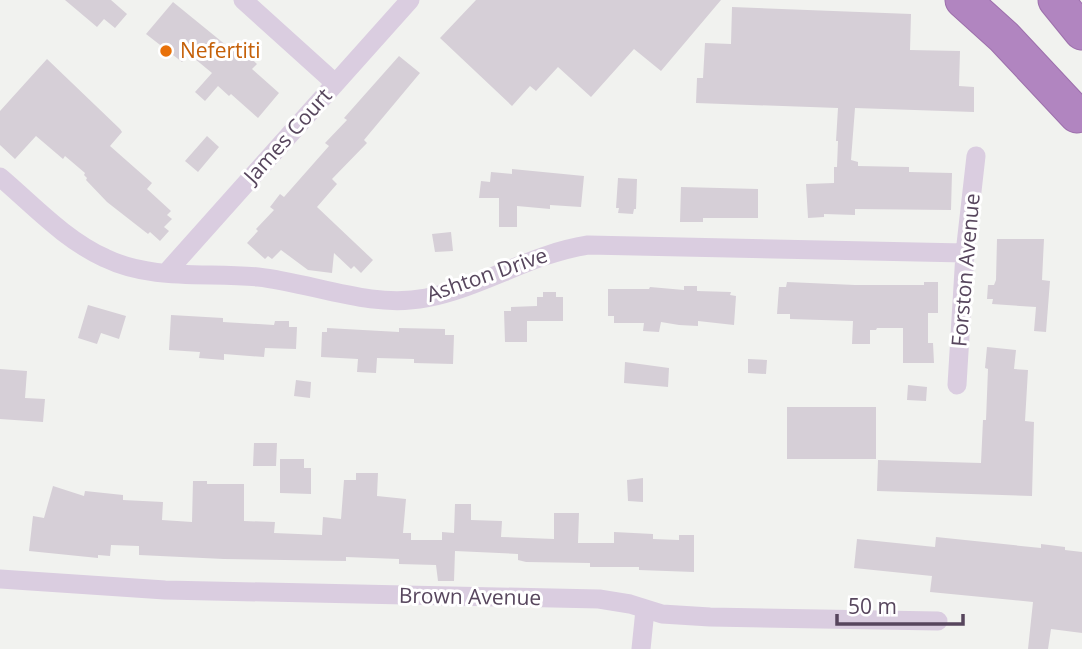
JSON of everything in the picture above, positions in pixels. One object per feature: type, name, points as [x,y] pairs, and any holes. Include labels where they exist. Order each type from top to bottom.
[{"type":"highway","points":[[963,0],[1004,37],[1080,118]]},
{"type":"highway","points":[[985,0],[1080,118]]},
{"type":"highway","points":[[1056,0],[1082,32]]},
{"type":"highway","points":[[1071,0],[1082,17]]},
{"type":"street","points":[[243,0],[335,83]]},
{"type":"street","name":"James Court","points":[[166,273],[410,0]]},
{"type":"street","name":"Forston Avenue","points":[[957,385],[965,253],[976,156]]},
{"type":"street","name":"Ashton Drive","points":[[0,177],[56,226],[90,250],[130,268],[166,273],[261,277],[375,299],[403,301],[444,294],[532,259],[567,248],[588,245],[965,253]]},
{"type":"street","name":"Brown Avenue","points":[[0,579],[165,590],[599,598],[662,614],[938,621]]},
{"type":"street","points":[[641,649],[645,610]]},
{"type":"building","points":[[65,0],[111,0],[127,14],[115,28],[104,19],[97,27]]},
{"type":"building","points":[[476,0],[721,0],[661,71],[634,49],[591,97],[558,67],[536,91],[530,86],[512,106],[440,38]]},
{"type":"building","points":[[173,2],[243,59],[247,55],[257,64],[252,69],[279,93],[258,118],[218,86],[205,101],[195,92],[212,73],[189,54],[182,62],[146,34]]},
{"type":"building","points":[[732,7],[911,14],[910,50],[960,51],[959,86],[974,87],[974,112],[855,108],[851,160],[858,162],[858,166],[909,167],[909,172],[952,173],[951,210],[855,209],[855,215],[824,214],[824,217],[808,218],[806,184],[834,183],[834,167],[837,167],[838,108],[696,103],[697,78],[703,78],[705,43],[731,44]]},
{"type":"building","points":[[399,56],[420,73],[364,140],[367,143],[332,179],[337,184],[317,207],[373,260],[361,273],[354,266],[351,269],[334,253],[332,273],[308,270],[281,250],[272,259],[268,256],[265,259],[247,243],[274,210],[270,207],[280,194],[284,197],[329,146],[325,143],[347,120],[344,118]]},
{"type":"building","points":[[47,59],[122,132],[110,146],[152,183],[147,189],[171,211],[167,215],[172,219],[164,227],[169,231],[160,241],[107,202],[86,180],[85,173],[36,136],[15,159],[0,145],[0,111]]},
{"type":"building","points":[[207,136],[219,147],[198,172],[185,161]]},
{"type":"building","points":[[512,169],[584,176],[581,207],[550,205],[550,209],[517,206],[517,227],[499,227],[499,198],[479,198],[481,181],[490,182],[491,172],[512,174]]},
{"type":"building","points":[[618,178],[637,179],[636,209],[633,214],[618,213]]},
{"type":"building","points":[[681,187],[758,189],[758,218],[703,218],[703,222],[680,222]]},
{"type":"building","points":[[451,232],[453,251],[435,252],[432,234]]},
{"type":"building","points":[[997,239],[1044,239],[1042,280],[1050,281],[1046,332],[1034,331],[1036,307],[992,304],[993,299],[987,299],[988,285],[994,285],[996,280]]},
{"type":"building","points":[[787,282],[924,285],[924,282],[938,282],[938,313],[928,313],[928,343],[933,343],[934,363],[903,363],[903,328],[870,330],[870,344],[852,344],[853,321],[790,319],[790,314],[777,314],[779,287],[786,287]]},
{"type":"building","points":[[684,286],[697,286],[697,291],[731,292],[730,295],[736,296],[734,325],[698,321],[698,326],[661,322],[659,332],[643,331],[644,323],[614,323],[614,316],[608,316],[608,289],[650,287],[684,290]]},
{"type":"building","points":[[543,292],[556,292],[556,297],[563,297],[563,321],[527,321],[527,342],[505,342],[504,311],[511,311],[511,307],[537,306],[537,297],[543,297]]},
{"type":"building","points":[[88,305],[126,316],[119,339],[101,333],[97,344],[78,338]]},
{"type":"building","points":[[171,315],[274,325],[275,321],[289,321],[289,327],[297,327],[296,349],[265,348],[264,357],[224,354],[224,360],[199,358],[200,352],[169,350]]},
{"type":"building","points":[[327,328],[399,332],[399,328],[445,329],[445,335],[454,335],[453,364],[377,358],[376,373],[357,372],[358,359],[321,357],[322,332],[327,332]]},
{"type":"building","points":[[987,347],[1016,350],[1014,369],[1028,370],[1025,421],[1034,422],[1032,496],[877,491],[878,460],[981,463],[983,420],[986,420]]},
{"type":"building","points":[[748,359],[767,360],[766,374],[748,373]]},
{"type":"building","points":[[625,362],[669,368],[668,387],[624,383]]},
{"type":"building","points":[[0,369],[27,371],[25,398],[45,399],[43,422],[0,419]]},
{"type":"building","points":[[296,380],[311,382],[310,398],[294,396]]},
{"type":"building","points":[[908,385],[927,387],[926,401],[907,400]]},
{"type":"building","points":[[787,407],[876,407],[876,459],[787,459]]},
{"type":"building","points":[[254,443],[277,443],[276,466],[253,466]]},
{"type":"building","points":[[280,459],[304,459],[304,468],[311,468],[311,494],[280,493]]},
{"type":"building","points":[[356,473],[378,473],[377,496],[406,499],[403,533],[411,533],[411,540],[442,540],[442,532],[454,533],[455,504],[471,504],[471,520],[502,521],[501,537],[554,539],[554,513],[579,513],[578,543],[614,543],[614,532],[653,534],[653,539],[679,540],[679,535],[694,535],[694,572],[639,570],[639,567],[590,567],[590,563],[526,562],[518,560],[518,554],[455,551],[454,581],[438,581],[436,565],[399,564],[399,559],[346,557],[346,561],[139,555],[139,546],[111,545],[110,556],[98,555],[98,558],[29,551],[33,516],[44,518],[53,486],[84,496],[85,491],[123,495],[123,500],[163,502],[162,520],[192,522],[193,481],[207,481],[207,484],[244,484],[244,521],[275,522],[274,533],[322,535],[323,517],[341,519],[344,480],[356,480]]},
{"type":"building","points":[[643,478],[643,502],[628,501],[627,480]]},
{"type":"building","points":[[936,537],[1041,548],[1041,544],[1082,552],[1082,633],[1051,629],[1048,649],[1028,649],[1033,602],[930,592],[932,576],[854,568],[857,539],[935,547]]},
{"type":"place","name":"Nefertiti","points":[[166,51]]}]
